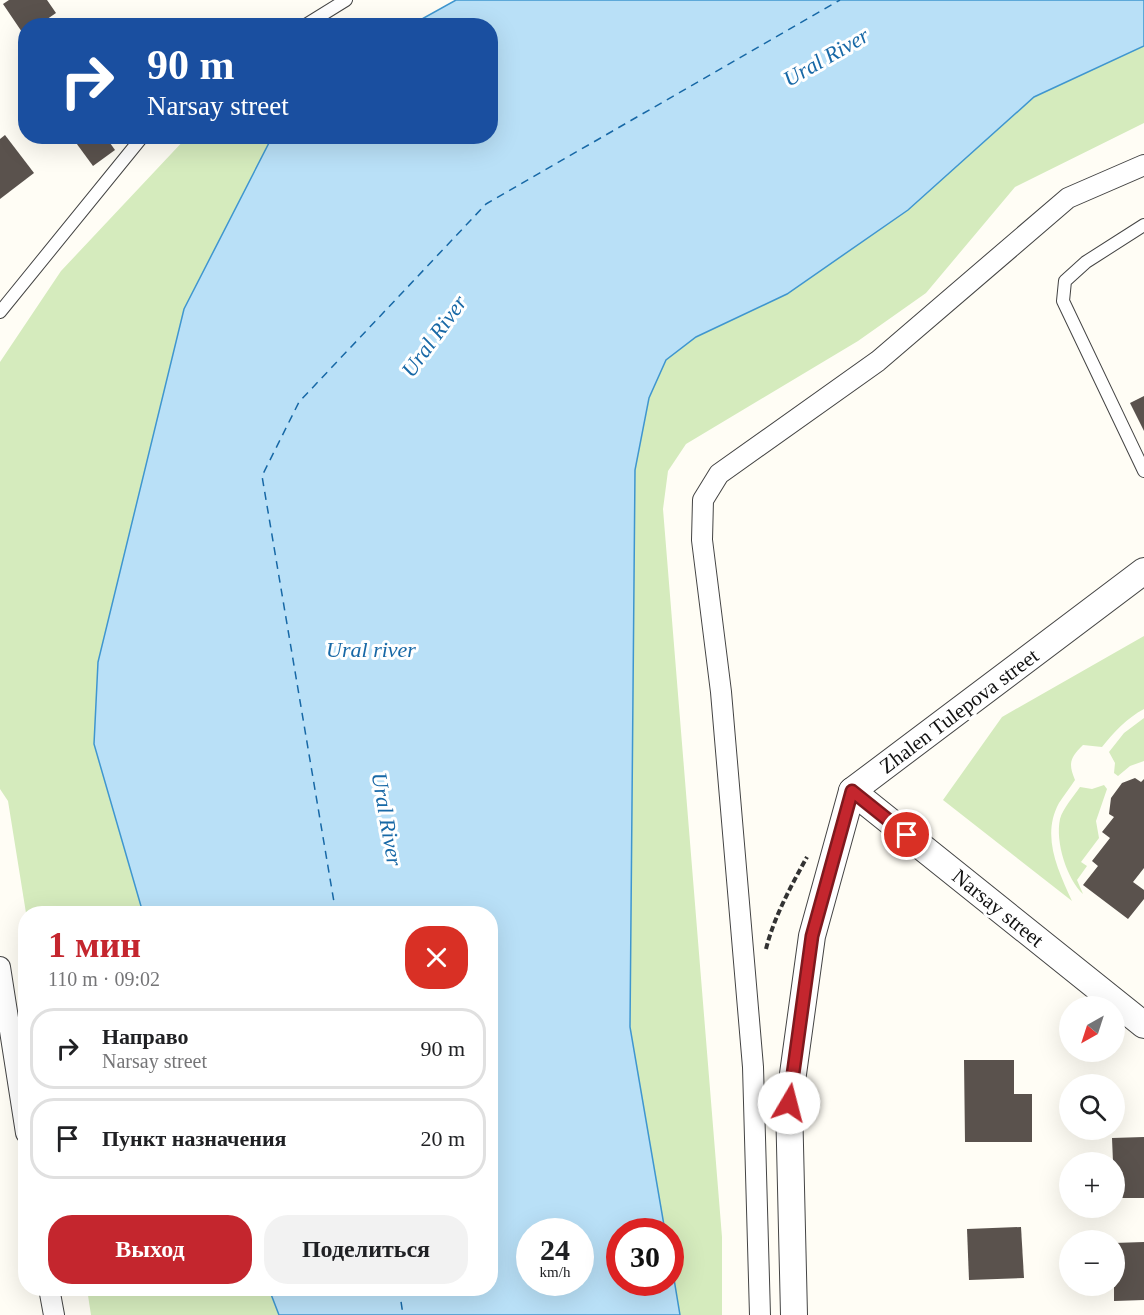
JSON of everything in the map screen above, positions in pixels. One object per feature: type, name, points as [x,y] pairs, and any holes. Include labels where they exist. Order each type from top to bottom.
[{"type":"street","points":[[760,1315],[753,1067],[721,692],[702,540],[703,500],[719,474],[878,361],[1068,198],[1144,165]]},
{"type":"street","name":"Zhalen Tulepova street","points":[[852,791],[1144,571]]},
{"type":"street","points":[[794,1315],[789,1103],[812,936],[852,791]]},
{"type":"street","name":"Narsay street","points":[[852,791],[1144,1025]]},
{"type":"street","points":[[0,968],[18,1082]]},
{"type":"street","points":[[51,1296],[54,1315]]},
{"type":"lane","points":[[317,18],[346,0]]},
{"type":"lane","points":[[0,312],[136,144]]},
{"type":"lane","points":[[1144,225],[1086,262],[1065,281],[1063,301],[1144,471]]},
{"type":"path","points":[[766,951],[790,888],[809,852]]},
{"type":"green space","points":[[1144,46],[1144,123],[1015,187],[926,293],[858,341],[686,444],[668,471],[663,509],[722,1237],[722,1315],[680,1315],[677,1296],[684,1296],[684,1218],[663,1218],[630,1027],[635,470],[649,398],[666,360],[696,337],[787,294],[908,210],[1034,97]]},
{"type":"green space","points":[[180,144],[268,144],[184,309],[94,744],[141,906],[25,906],[8,801],[0,789],[0,362],[61,271]]},
{"type":"green space","points":[[1144,636],[1144,709],[1121,726],[1102,747],[1083,745],[1073,757],[1071,765],[1075,780],[1059,803],[1054,815],[1051,828],[1054,853],[1072,901],[943,800],[1002,717]]},
{"type":"green space","points":[[1144,718],[1144,761],[1130,766],[1118,776],[1114,773],[1115,763],[1109,752],[1124,733]]},
{"type":"green space","points":[[1104,785],[1107,789],[1096,821],[1099,838],[1081,862],[1087,866],[1077,880],[1083,894],[1067,870],[1059,838],[1060,819],[1066,806],[1080,787],[1092,789]]},
{"type":"green space","points":[[88,1296],[272,1296],[279,1315],[91,1315]]},
{"type":"water","name":"Ural river","points":[[456,0],[1144,0],[1144,46],[1034,97],[908,210],[787,294],[696,337],[666,360],[649,398],[635,470],[630,1027],[663,1218],[606,1218],[606,1296],[677,1296],[680,1315],[279,1315],[272,1296],[498,1296],[498,906],[141,906],[94,744],[98,662],[184,309],[268,144],[498,144],[498,18],[424,18]]},
{"type":"building","points":[[9,0],[47,0],[56,13],[49,18],[18,18],[18,26],[3,4]]},
{"type":"building","points":[[5,135],[34,173],[0,199],[0,139]]},
{"type":"building","points":[[77,144],[111,144],[115,150],[93,166]]},
{"type":"building","points":[[1144,396],[1144,431],[1130,403]]},
{"type":"building","points":[[1135,778],[1141,782],[1144,779],[1144,868],[1133,882],[1144,890],[1144,899],[1128,919],[1083,885],[1098,866],[1092,861],[1110,838],[1102,832],[1114,817],[1109,814],[1111,798],[1122,783]]},
{"type":"building","points":[[964,1060],[1014,1060],[1014,1094],[1032,1094],[1032,1142],[965,1142]]},
{"type":"building","points":[[1144,1137],[1144,1198],[1125,1198],[1125,1152],[1113,1152],[1112,1140],[1125,1140],[1125,1138]]},
{"type":"building","points":[[1021,1227],[1024,1278],[969,1280],[967,1229]]},
{"type":"building","points":[[1144,1242],[1144,1300],[1114,1301],[1114,1296],[1125,1296],[1125,1243]]},
{"type":"ferry route","points":[[335,906],[262,476],[299,402],[486,204],[840,0]]},
{"type":"ferry route","points":[[400,1296],[403,1315]]},
{"type":"route","points":[[789,1103],[812,936],[852,791],[907,835]]},
{"type":"water label","name":"Ural River","points":[[826,57]]},
{"type":"water label","name":"Ural River","points":[[434,336]]},
{"type":"water label","name":"Ural River","points":[[387,819]]}]
